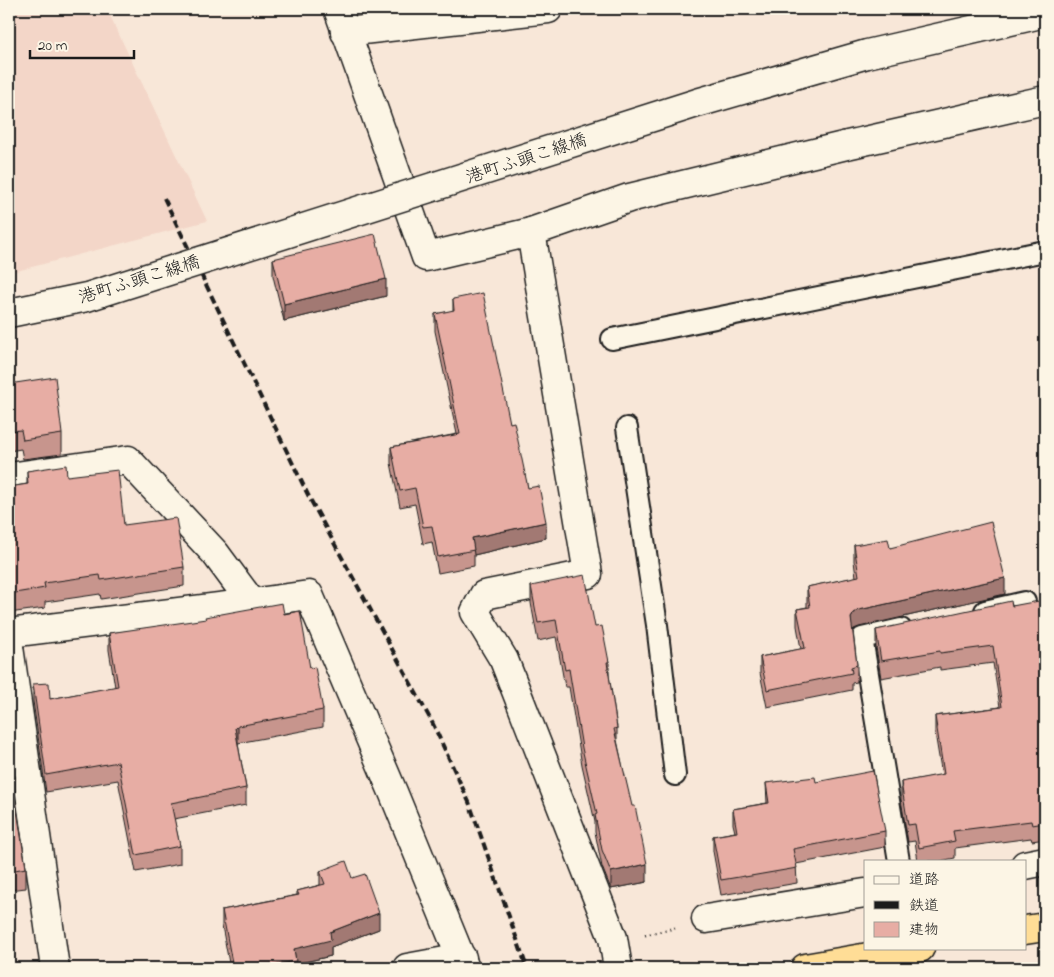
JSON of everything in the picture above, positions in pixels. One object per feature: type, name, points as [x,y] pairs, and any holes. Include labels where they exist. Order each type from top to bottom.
[{"type":"highway","points":[[1026,930],[1045,926]]},
{"type":"highway","points":[[805,968],[908,950]]},
{"type":"street","points":[[548,9],[341,20],[426,257],[531,232],[630,198],[847,145],[1045,100]]},
{"type":"street","name":"港町ふ頭こ線橋","points":[[9,313],[87,296],[697,104],[867,54],[1045,13]]},
{"type":"street","points":[[531,232],[588,574],[484,595],[475,612],[504,660],[614,942],[618,968]]},
{"type":"street","points":[[9,477],[128,460],[215,553],[252,603]]},
{"type":"street","points":[[9,633],[309,595],[464,963],[408,968]]},
{"type":"street","points":[[9,647],[55,968]]},
{"type":"street","points":[[1026,864],[1045,861]]},
{"type":"street","points":[[706,919],[864,893]]},
{"type":"lane","points":[[612,339],[1045,251]]},
{"type":"lane","points":[[627,428],[658,625],[675,774]]},
{"type":"lane","points":[[967,615],[1025,602]]},
{"type":"lane","points":[[900,860],[862,638],[920,625]]},
{"type":"path","points":[[614,942],[702,922],[706,919]]},
{"type":"shaded area","points":[[9,9],[107,9],[207,221],[9,273]]},
{"type":"building","points":[[375,234],[386,279],[284,304],[273,259]]},
{"type":"building","points":[[483,293],[510,423],[514,422],[528,488],[539,486],[546,522],[472,538],[474,550],[438,557],[432,526],[423,527],[415,488],[400,491],[391,447],[460,434],[435,314],[454,310],[453,299]]},
{"type":"building","points":[[55,377],[62,434],[23,440],[21,430],[9,431],[9,384]]},
{"type":"building","points":[[66,465],[67,476],[118,470],[124,525],[176,518],[184,567],[101,580],[100,575],[44,583],[45,588],[9,594],[9,487],[28,484],[27,471]]},
{"type":"building","points":[[991,522],[1005,578],[859,610],[851,618],[857,665],[851,667],[852,673],[767,690],[760,657],[805,648],[797,609],[810,607],[807,587],[859,576],[854,545],[888,539],[890,548]]},
{"type":"building","points":[[585,575],[595,627],[602,626],[609,662],[607,662],[617,728],[614,729],[632,806],[635,806],[647,864],[611,872],[602,850],[595,815],[597,814],[582,748],[569,669],[565,670],[556,620],[538,623],[531,586]]},
{"type":"building","points":[[1044,600],[1045,823],[1032,825],[1031,821],[953,831],[955,841],[919,848],[915,824],[908,825],[901,782],[944,774],[935,716],[1002,707],[993,646],[940,653],[940,651],[881,661],[876,630],[1011,601],[1012,606]]},
{"type":"building","points":[[282,603],[284,614],[300,611],[310,668],[315,667],[323,710],[235,728],[246,788],[171,803],[180,846],[136,855],[118,762],[46,775],[33,684],[49,683],[50,699],[118,686],[109,633],[206,619],[205,617]]},
{"type":"building","points":[[9,736],[15,778],[12,778],[26,868],[9,871]]},
{"type":"building","points":[[873,771],[885,831],[793,849],[797,868],[721,880],[713,836],[737,832],[733,809],[769,803],[766,783],[815,777],[816,782]]},
{"type":"building","points":[[346,861],[352,878],[365,874],[379,913],[330,932],[331,940],[294,949],[296,961],[256,968],[233,968],[222,910],[299,895],[297,891],[325,884],[320,871]]},
{"type":"railway","points":[[164,198],[310,499],[433,724],[469,802],[527,968]]}]
